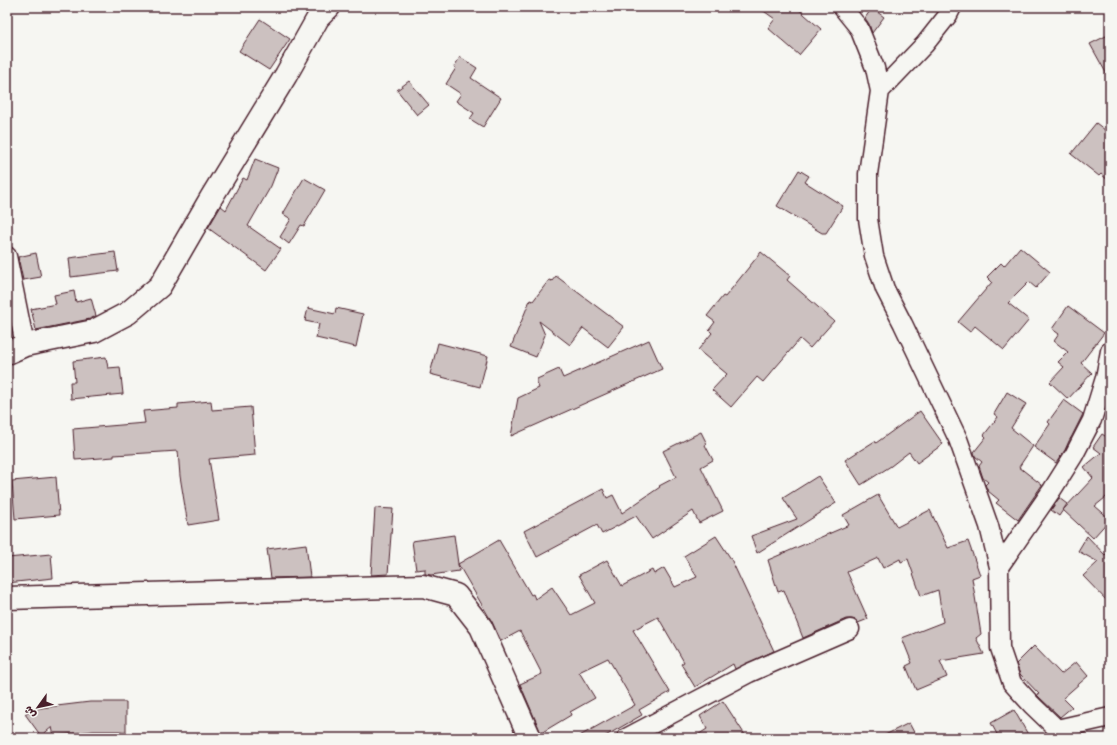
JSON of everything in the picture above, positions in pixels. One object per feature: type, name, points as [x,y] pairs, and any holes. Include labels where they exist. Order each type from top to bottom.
[{"type":"main road","points":[[16,349],[94,331],[128,313],[160,286],[211,198],[286,75],[318,18],[329,7]]},
{"type":"main road","points":[[7,598],[423,586],[456,595],[481,627],[530,738]]},
{"type":"street","points":[[842,7],[859,28],[875,68],[880,91],[868,174],[868,219],[874,256],[885,289],[958,439],[989,526],[999,567],[1000,648],[1012,683],[1057,729],[1110,717]]},
{"type":"street","points":[[880,91],[925,44],[952,7]]},
{"type":"street","points":[[7,256],[16,349]]},
{"type":"street","points":[[999,567],[1052,490],[1074,455],[1092,420],[1105,378],[1110,351]]},
{"type":"street","points":[[626,738],[749,673],[850,629]]},
{"type":"building","points":[[758,7],[796,7],[821,29],[799,55],[768,28],[775,19]]},
{"type":"building","points":[[872,8],[884,17],[872,33],[865,18]]},
{"type":"building","points":[[260,19],[290,39],[269,70],[239,51]]},
{"type":"building","points":[[1110,34],[1110,80],[1090,44]]},
{"type":"building","points":[[460,57],[477,68],[471,78],[501,98],[483,127],[470,119],[474,113],[456,101],[461,94],[446,84],[456,68],[454,67]]},
{"type":"building","points":[[409,81],[429,105],[417,115],[397,90]]},
{"type":"building","points":[[1096,123],[1110,134],[1110,182],[1101,174],[1099,176],[1071,154]]},
{"type":"building","points":[[255,159],[278,168],[271,186],[248,226],[281,249],[266,270],[208,228],[221,206],[226,210],[243,178],[247,180]]},
{"type":"building","points":[[799,170],[809,176],[805,182],[843,206],[826,233],[822,233],[777,206]]},
{"type":"building","points":[[304,178],[325,190],[304,226],[301,225],[289,244],[280,237],[291,219],[283,214]]},
{"type":"building","points":[[1020,247],[1050,272],[1036,288],[1029,282],[1008,303],[1029,320],[1004,350],[975,326],[970,332],[958,322],[992,282],[987,277],[1001,263],[1004,266]]},
{"type":"building","points":[[115,252],[118,271],[71,277],[69,258]]},
{"type":"building","points":[[761,252],[790,276],[787,280],[834,321],[810,348],[800,339],[763,382],[757,377],[731,407],[712,390],[727,374],[698,350],[712,333],[709,330],[715,322],[707,316],[723,296],[725,297]]},
{"type":"building","points":[[36,253],[41,277],[23,280],[18,257]]},
{"type":"building","points":[[556,276],[624,327],[608,347],[583,328],[570,345],[539,321],[545,335],[536,357],[511,347],[530,300],[533,301],[549,280],[552,281]]},
{"type":"building","points":[[74,291],[76,302],[91,298],[96,316],[90,319],[36,330],[31,309],[56,304],[54,295]]},
{"type":"building","points":[[1068,306],[1104,333],[1081,363],[1092,373],[1068,399],[1050,382],[1064,367],[1058,362],[1068,352],[1054,341],[1059,334],[1052,329]]},
{"type":"building","points":[[308,308],[335,314],[336,308],[363,314],[356,347],[316,338],[319,324],[305,321]]},
{"type":"building","points":[[649,340],[662,369],[511,436],[518,398],[539,388],[537,379],[559,369],[563,378]]},
{"type":"building","points":[[438,343],[488,356],[480,387],[430,374]]},
{"type":"building","points":[[106,357],[108,368],[120,367],[123,394],[71,399],[70,382],[75,382],[73,361]]},
{"type":"building","points":[[1007,392],[1026,404],[1011,428],[1033,446],[1019,467],[1042,485],[1018,520],[996,503],[999,500],[988,491],[985,485],[988,482],[983,478],[979,466],[982,462],[975,456],[974,452],[986,437],[984,435],[998,417],[994,414]]},
{"type":"building","points":[[1064,400],[1083,414],[1065,450],[1056,463],[1034,447],[1050,424],[1048,422]]},
{"type":"building","points":[[211,401],[212,410],[251,407],[255,455],[209,459],[219,520],[188,525],[180,476],[178,451],[114,455],[114,457],[75,460],[73,429],[145,423],[143,411],[178,408],[178,404]]},
{"type":"building","points":[[920,411],[943,444],[917,463],[909,452],[891,466],[861,485],[845,460],[875,441],[876,443]]},
{"type":"building","points":[[701,432],[707,444],[705,445],[713,460],[701,467],[723,511],[699,523],[693,511],[652,539],[636,516],[602,534],[597,525],[537,557],[524,531],[603,489],[607,498],[613,495],[622,513],[660,487],[659,486],[676,477],[663,451]]},
{"type":"building","points":[[1102,434],[1110,439],[1110,494],[1095,506],[1110,519],[1093,538],[1063,510],[1093,478],[1084,467],[1101,453],[1093,447]]},
{"type":"building","points":[[818,476],[836,503],[757,553],[751,536],[797,519],[783,498]]},
{"type":"building","points":[[56,477],[59,515],[15,519],[12,481]]},
{"type":"building","points":[[878,495],[897,527],[930,510],[948,548],[968,541],[980,575],[972,578],[981,634],[976,638],[984,654],[940,661],[947,677],[916,690],[906,666],[912,663],[902,638],[943,622],[938,590],[921,596],[908,559],[901,562],[900,559],[883,568],[878,558],[847,572],[868,619],[858,623],[856,620],[846,619],[803,638],[784,590],[778,592],[768,560],[849,525],[843,515]]},
{"type":"building","points":[[1059,498],[1067,504],[1059,516],[1051,510]]},
{"type":"building","points":[[375,508],[393,509],[388,574],[371,575]]},
{"type":"building","points":[[454,535],[459,571],[431,575],[425,574],[425,569],[416,570],[412,541]]},
{"type":"building","points":[[716,536],[731,559],[774,651],[735,669],[733,664],[695,687],[681,664],[684,662],[658,617],[633,630],[670,692],[639,710],[642,715],[602,738],[576,738],[635,705],[608,658],[579,672],[595,698],[570,712],[571,715],[541,733],[520,684],[542,674],[520,631],[501,641],[492,622],[458,564],[499,540],[531,595],[533,594],[535,599],[552,587],[571,615],[595,603],[579,575],[607,560],[622,586],[652,570],[654,574],[664,568],[675,587],[697,577],[684,556]]},
{"type":"building","points":[[1087,536],[1105,555],[1110,550],[1110,604],[1083,576],[1098,562],[1078,551]]},
{"type":"building","points":[[306,544],[310,577],[271,578],[267,549]]},
{"type":"building","points":[[51,554],[53,578],[7,583],[7,558]]},
{"type":"building","points":[[1034,646],[1061,674],[1076,662],[1088,676],[1063,698],[1072,707],[1060,717],[1037,695],[1039,694],[1020,674],[1016,664]]},
{"type":"building","points":[[723,701],[747,738],[693,738],[707,729],[700,716]]},
{"type":"building","points":[[90,702],[126,702],[126,731],[93,731],[54,736],[52,727],[41,736],[25,714],[32,709]]},
{"type":"building","points":[[1014,710],[1030,738],[999,738],[991,723]]},
{"type":"building","points":[[909,723],[917,738],[879,738]]}]
